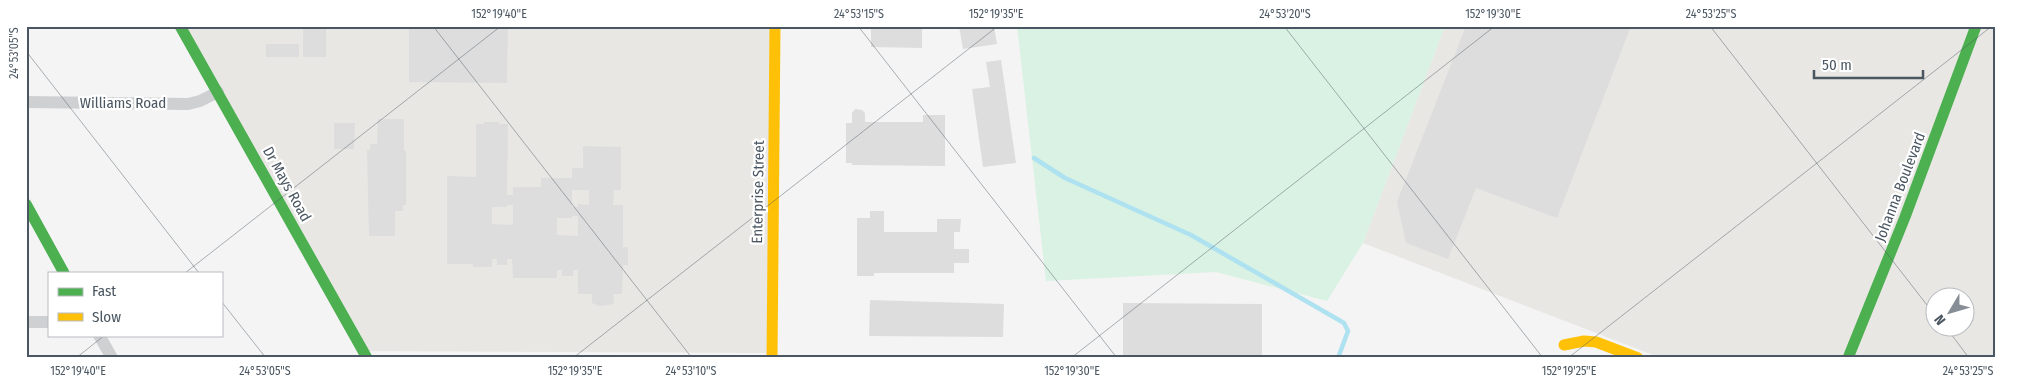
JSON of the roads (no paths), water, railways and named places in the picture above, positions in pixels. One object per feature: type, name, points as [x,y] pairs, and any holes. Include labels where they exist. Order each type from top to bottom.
[{"type":"street","name":"Dr Mays Road","points":[[180,26],[367,358]]},
{"type":"street","name":"Enterprise Street","points":[[772,358],[775,26]]},
{"type":"street","name":"Johanna Boulevard","points":[[1848,358],[1905,217],[1976,26]]},
{"type":"street","name":"Williams Road","points":[[26,102],[188,104],[200,101],[218,92]]},
{"type":"street","points":[[26,204],[63,272]]},
{"type":"street","points":[[26,322],[48,322]]},
{"type":"street","points":[[100,336],[112,358]]},
{"type":"street","points":[[1564,345],[1584,341],[1596,342],[1638,358]]},
{"type":"waterway","points":[[1034,158],[1065,178],[1191,235],[1344,323],[1348,331],[1338,358]]}]
